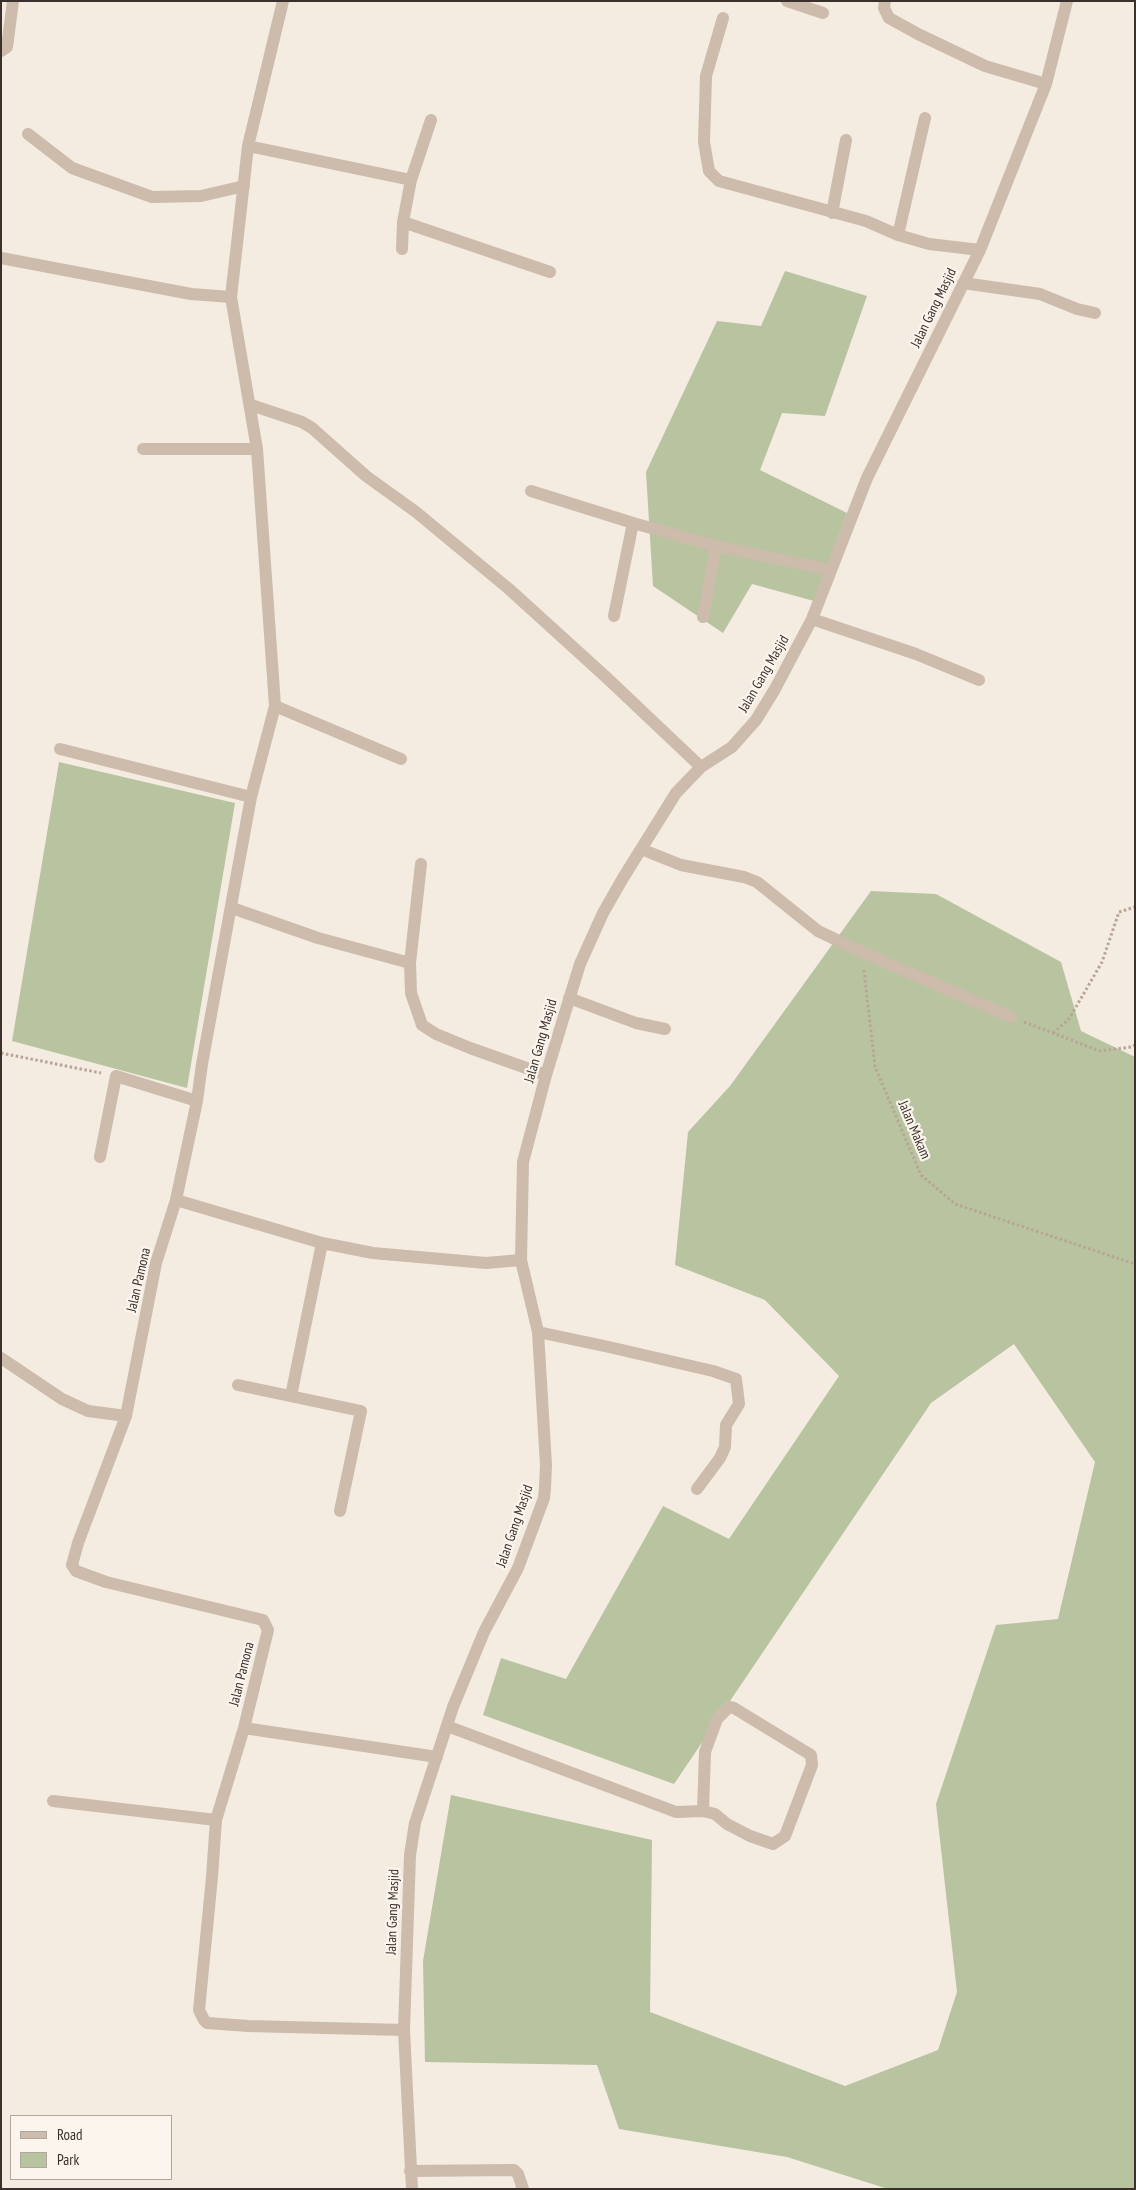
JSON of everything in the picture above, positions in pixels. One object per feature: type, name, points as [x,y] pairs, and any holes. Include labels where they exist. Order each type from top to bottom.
[{"type":"street","points":[[1,50],[7,46],[13,1]]},
{"type":"street","name":"Jalan Pamona","points":[[283,1],[248,146],[231,296],[257,449],[275,706],[251,797],[202,1064],[198,1101],[176,1200],[156,1263],[126,1416],[78,1543],[72,1565],[76,1571],[106,1582],[263,1620],[268,1630],[244,1728],[216,1820],[199,2010],[204,2020],[207,2023],[248,2026],[404,2030]]},
{"type":"street","points":[[787,1],[824,13]]},
{"type":"street","points":[[885,1],[884,8],[889,18],[918,34],[985,66],[1046,84]]},
{"type":"street","name":"Jalan Gang Masjid","points":[[412,2189],[404,2030],[410,1855],[416,1823],[453,1707],[484,1632],[518,1568],[544,1498],[546,1465],[538,1332],[521,1260],[523,1162],[569,998],[580,964],[603,912],[676,793],[701,767],[732,747],[756,720],[775,689],[812,618],[867,478],[980,250],[1046,84],[1067,1]]},
{"type":"street","points":[[723,18],[706,76],[704,142],[708,171],[719,181],[866,221],[898,235],[929,244],[980,250]]},
{"type":"street","points":[[898,235],[925,118]]},
{"type":"street","points":[[402,249],[403,222],[411,180],[431,120]]},
{"type":"street","points":[[28,134],[72,168],[152,197],[201,196],[244,186]]},
{"type":"street","points":[[832,213],[846,140]]},
{"type":"street","points":[[248,146],[411,180]]},
{"type":"street","points":[[403,222],[550,272]]},
{"type":"street","points":[[1,258],[191,294],[231,296]]},
{"type":"street","points":[[963,282],[1040,294],[1077,309],[1095,313]]},
{"type":"street","points":[[251,405],[302,422],[312,428],[366,476],[416,512],[516,596],[701,767]]},
{"type":"street","points":[[143,449],[257,449]]},
{"type":"street","points":[[531,491],[633,523],[716,546],[831,570]]},
{"type":"street","points":[[614,616],[633,523]]},
{"type":"street","points":[[703,617],[716,546]]},
{"type":"street","points":[[812,618],[916,654],[979,680]]},
{"type":"street","points":[[275,706],[401,759]]},
{"type":"street","points":[[60,749],[251,797]]},
{"type":"street","points":[[641,849],[681,865],[744,877],[757,882],[818,931],[1011,1017]]},
{"type":"street","points":[[421,864],[410,963],[411,992],[422,1025],[436,1034],[470,1048],[546,1075]]},
{"type":"street","points":[[232,908],[318,938],[410,963]]},
{"type":"street","points":[[569,998],[636,1023],[665,1029]]},
{"type":"street","points":[[100,1157],[116,1076],[198,1101]]},
{"type":"street","points":[[176,1200],[322,1243],[373,1253],[486,1262],[521,1260]]},
{"type":"street","points":[[291,1396],[322,1243]]},
{"type":"street","points":[[538,1332],[713,1371],[736,1379],[740,1404],[726,1426],[725,1447],[720,1458],[697,1488]]},
{"type":"street","points":[[1,1358],[62,1399],[88,1411],[126,1416]]},
{"type":"street","points":[[238,1385],[362,1411],[340,1511]]},
{"type":"street","points":[[447,1726],[676,1812],[702,1811],[715,1814],[727,1824],[767,1843],[778,1842],[785,1836],[812,1765],[811,1755],[734,1708],[729,1707],[717,1719],[705,1752],[702,1811]]},
{"type":"street","points":[[244,1728],[437,1757]]},
{"type":"street","points":[[53,1801],[216,1820]]},
{"type":"street","points":[[410,2171],[514,2170],[518,2174],[523,2189]]},
{"type":"path","points":[[1053,1033],[1069,1019],[1102,962],[1119,912],[1135,908]]},
{"type":"path","name":"Jalan Makam","points":[[862,952],[875,1067],[921,1175],[955,1204],[1135,1264]]},
{"type":"path","points":[[1011,1017],[1100,1050],[1132,1047],[1135,1045]]},
{"type":"path","points":[[1,1053],[116,1076]]},
{"type":"green space","points":[[785,271],[867,296],[825,416],[782,413],[760,470],[847,513],[814,601],[752,584],[723,633],[653,586],[646,472],[717,321],[761,326]]},
{"type":"green space","points":[[59,762],[235,803],[187,1088],[12,1041]]},
{"type":"green space","points":[[871,891],[936,894],[1061,962],[1081,1031],[1135,1057],[1135,2189],[888,2189],[787,2157],[619,2129],[597,2065],[425,2062],[423,1961],[451,1795],[652,1840],[650,2012],[845,2086],[938,2050],[957,1992],[936,1804],[996,1625],[1058,1619],[1095,1462],[1014,1344],[931,1403],[674,1784],[483,1715],[501,1658],[566,1679],[663,1506],[729,1539],[839,1376],[765,1300],[675,1265],[688,1132],[730,1086]]}]
